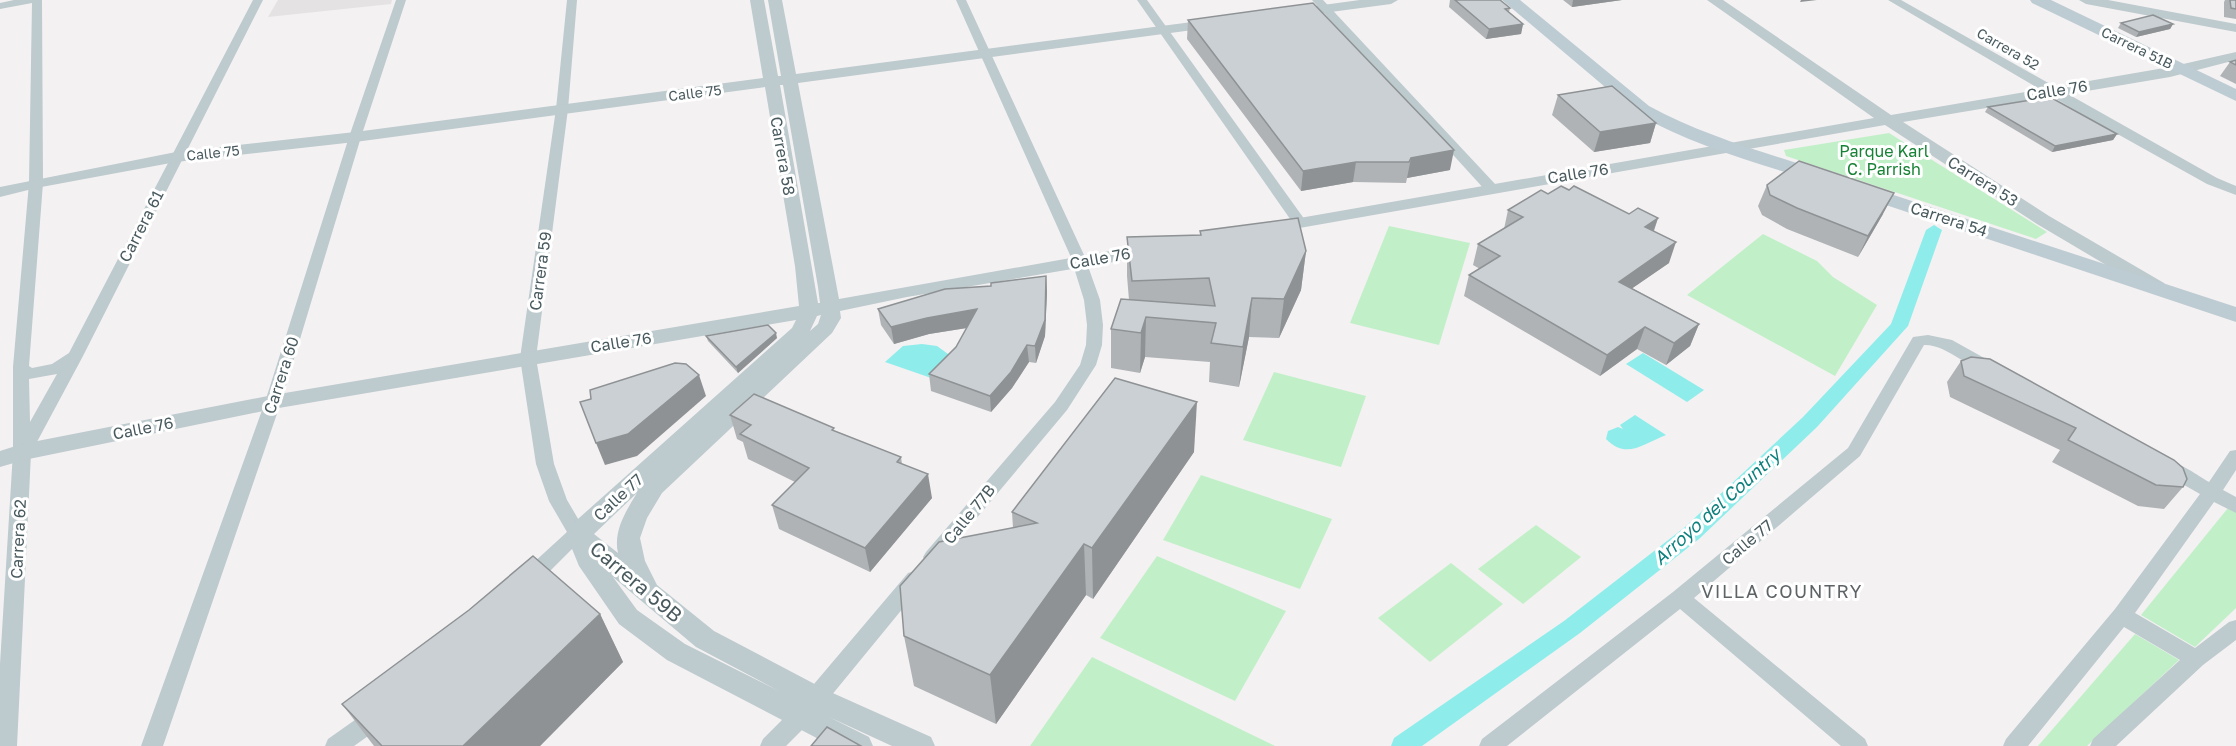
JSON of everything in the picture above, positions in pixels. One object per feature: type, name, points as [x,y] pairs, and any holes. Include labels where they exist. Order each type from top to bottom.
[{"type":"main road","name":"Carrera 54","points":[[1510,0],[1643,110],[1664,123],[1688,133],[2166,291]]},
{"type":"main road","name":"Carrera 54","points":[[1532,0],[1663,106],[1732,147]]},
{"type":"main road","name":"Carrera 51B","points":[[2040,0],[2236,96]]},
{"type":"main road","points":[[1574,54],[1594,50]]},
{"type":"main road","points":[[1701,153],[1788,166]]},
{"type":"main road","name":"Carrera 53","points":[[2166,291],[2236,315]]},
{"type":"street","points":[[0,6],[31,0]]},
{"type":"street","name":"Carrera 62","points":[[6,746],[22,452],[21,367],[36,183],[37,0]]},
{"type":"street","name":"Carrera 61","points":[[22,452],[75,356],[258,0]]},
{"type":"street","name":"Carrera 60","points":[[152,746],[273,402],[355,137],[401,0]]},
{"type":"street","name":"Carrera 59","points":[[572,0],[562,109],[528,358],[537,405],[544,464],[558,501],[578,534]]},
{"type":"street","name":"Carrera 58","points":[[757,0],[790,196],[820,309]]},
{"type":"street","name":"Carrera 58","points":[[775,0],[811,192],[820,309]]},
{"type":"street","name":"Calle 77B","points":[[771,746],[808,707],[1061,406],[1088,365],[1094,345],[1095,325],[1092,300],[1080,262],[961,0]]},
{"type":"street","points":[[1142,0],[1300,223]]},
{"type":"street","points":[[1279,15],[1321,4],[1391,0]]},
{"type":"street","name":"Carrera 53","points":[[1714,0],[1886,120],[2088,247],[2166,291]]},
{"type":"street","name":"Carrera 52","points":[[1893,0],[2212,181],[2236,191]]},
{"type":"street","points":[[2086,0],[2236,28]]},
{"type":"street","points":[[1321,4],[1491,188]]},
{"type":"street","name":"Calle 75","points":[[0,192],[36,183],[176,157],[355,137],[1232,20]]},
{"type":"street","name":"Calle 76","points":[[1257,231],[1491,188],[2182,70],[2236,56]]},
{"type":"street","points":[[790,196],[811,192]]},
{"type":"street","name":"Calle 76","points":[[0,459],[22,452],[273,402],[820,309],[907,291],[1176,245]]},
{"type":"street","points":[[2214,308],[2236,323]]},
{"type":"street","name":"Calle 77","points":[[508,598],[799,332],[806,321],[820,309],[831,318],[825,328],[654,487],[634,516],[627,538],[631,562],[648,592]]},
{"type":"street","name":"Calle 77","points":[[1490,746],[1680,598],[1854,452],[1919,341],[1928,338],[1942,342],[2004,376]]},
{"type":"street","points":[[21,367],[28,374],[44,373],[63,366],[75,356]]},
{"type":"street","points":[[2014,746],[2122,615],[2236,456]]},
{"type":"street","points":[[2150,458],[2236,506]]},
{"type":"street","name":"Carrera 59B","points":[[578,534],[705,639],[808,707],[859,746]]},
{"type":"street","name":"Carrera 59B","points":[[578,534],[591,566],[628,616],[676,652],[808,707],[921,746]]},
{"type":"street","points":[[1680,598],[1857,746]]},
{"type":"street","points":[[2122,615],[2196,659]]},
{"type":"street","points":[[2101,746],[2196,659],[2236,628]]},
{"type":"street","points":[[336,746],[396,702]]},
{"type":"shaded area","points":[[278,0],[392,0],[391,4],[268,17]]},
{"type":"green space","name":"Parque Karl C. Parrish","points":[[1889,133],[2047,232],[2036,239],[1786,156],[1784,150]]},
{"type":"green space","points":[[1389,226],[1470,243],[1439,345],[1350,323]]},
{"type":"green space","points":[[1763,234],[1817,261],[1833,277],[1877,305],[1835,376],[1687,295]]},
{"type":"green space","points":[[1274,372],[1366,396],[1341,467],[1243,440]]},
{"type":"green space","points":[[1201,475],[1332,519],[1300,589],[1163,540]]},
{"type":"green space","points":[[2228,508],[2236,512],[2236,608],[2195,647],[2141,615]]},
{"type":"green space","points":[[1536,525],[1581,557],[1523,604],[1478,569]]},
{"type":"green space","points":[[1157,556],[1286,611],[1235,701],[1100,638]]},
{"type":"green space","points":[[1451,563],[1503,604],[1430,662],[1378,618]]},
{"type":"green space","points":[[2135,634],[2179,660],[2087,746],[2038,746]]},
{"type":"green space","points":[[1092,657],[1275,746],[1030,746]]},
{"type":"water","points":[[922,344],[937,346],[955,359],[937,380],[885,362],[903,346]]},
{"type":"water","points":[[1643,353],[1704,390],[1687,402],[1626,364]]},
{"type":"water","points":[[1635,415],[1666,435],[1642,446],[1628,449],[1613,445],[1606,439],[1608,431],[1618,427],[1623,429],[1620,425]]},
{"type":"building","points":[[1455,0],[1500,0],[1510,8],[1505,9],[1523,24],[1489,29]]},
{"type":"building","points":[[2230,0],[2236,0],[2236,9],[2231,8]]},
{"type":"building","points":[[1313,3],[1454,150],[1411,158],[1409,162],[1356,162],[1303,171],[1188,20]]},
{"type":"building","points":[[2153,15],[2173,24],[2139,32],[2121,23]]},
{"type":"building","points":[[1612,86],[1656,123],[1600,132],[1558,95]]},
{"type":"building","points":[[2050,97],[2117,134],[2055,146],[1988,107]]},
{"type":"building","points":[[1799,161],[1894,193],[1868,236],[1770,195],[1767,185]]},
{"type":"building","points":[[1561,186],[1569,190],[1574,186],[1629,214],[1638,208],[1658,218],[1645,227],[1676,242],[1619,282],[1699,324],[1674,343],[1645,327],[1607,355],[1469,275],[1500,256],[1478,244],[1523,217],[1508,210],[1541,190],[1548,194]]},
{"type":"building","points":[[1298,218],[1306,251],[1284,299],[1252,298],[1243,347],[1211,343],[1216,323],[1146,317],[1141,333],[1111,329],[1121,299],[1215,306],[1209,278],[1132,281],[1127,237],[1201,235],[1200,231]]},
{"type":"building","points":[[1046,276],[1045,320],[1035,346],[1027,345],[1011,372],[990,396],[929,374],[956,347],[977,309],[891,327],[878,309],[945,289],[991,286],[991,283]]},
{"type":"building","points":[[768,325],[776,333],[736,367],[706,336]]},
{"type":"building","points":[[1971,357],[1990,359],[2174,460],[2183,468],[2187,479],[2183,487],[2156,485],[2068,440],[2076,428],[1964,376],[1961,361]]},
{"type":"building","points":[[675,363],[686,364],[699,375],[628,434],[596,443],[580,402],[591,399],[590,390]]},
{"type":"building","points":[[1115,378],[1197,402],[1092,548],[1084,544],[990,675],[904,636],[900,586],[939,542],[1037,523],[1012,512]]},
{"type":"building","points":[[754,394],[834,428],[832,430],[901,457],[897,462],[928,474],[865,548],[772,505],[809,468],[740,434],[751,425],[730,415]]},
{"type":"building","points":[[533,556],[600,614],[463,746],[382,746],[342,704],[469,610]]},
{"type":"building","points":[[827,727],[861,746],[811,746]]},
{"type":"waterway","name":"Arroyo del Country","points":[[1403,746],[1572,627],[1692,533],[1810,422],[1899,326],[1934,230]]},
{"type":"district","name":"VILLA COUNTRY","points":[[1782,592]]}]
